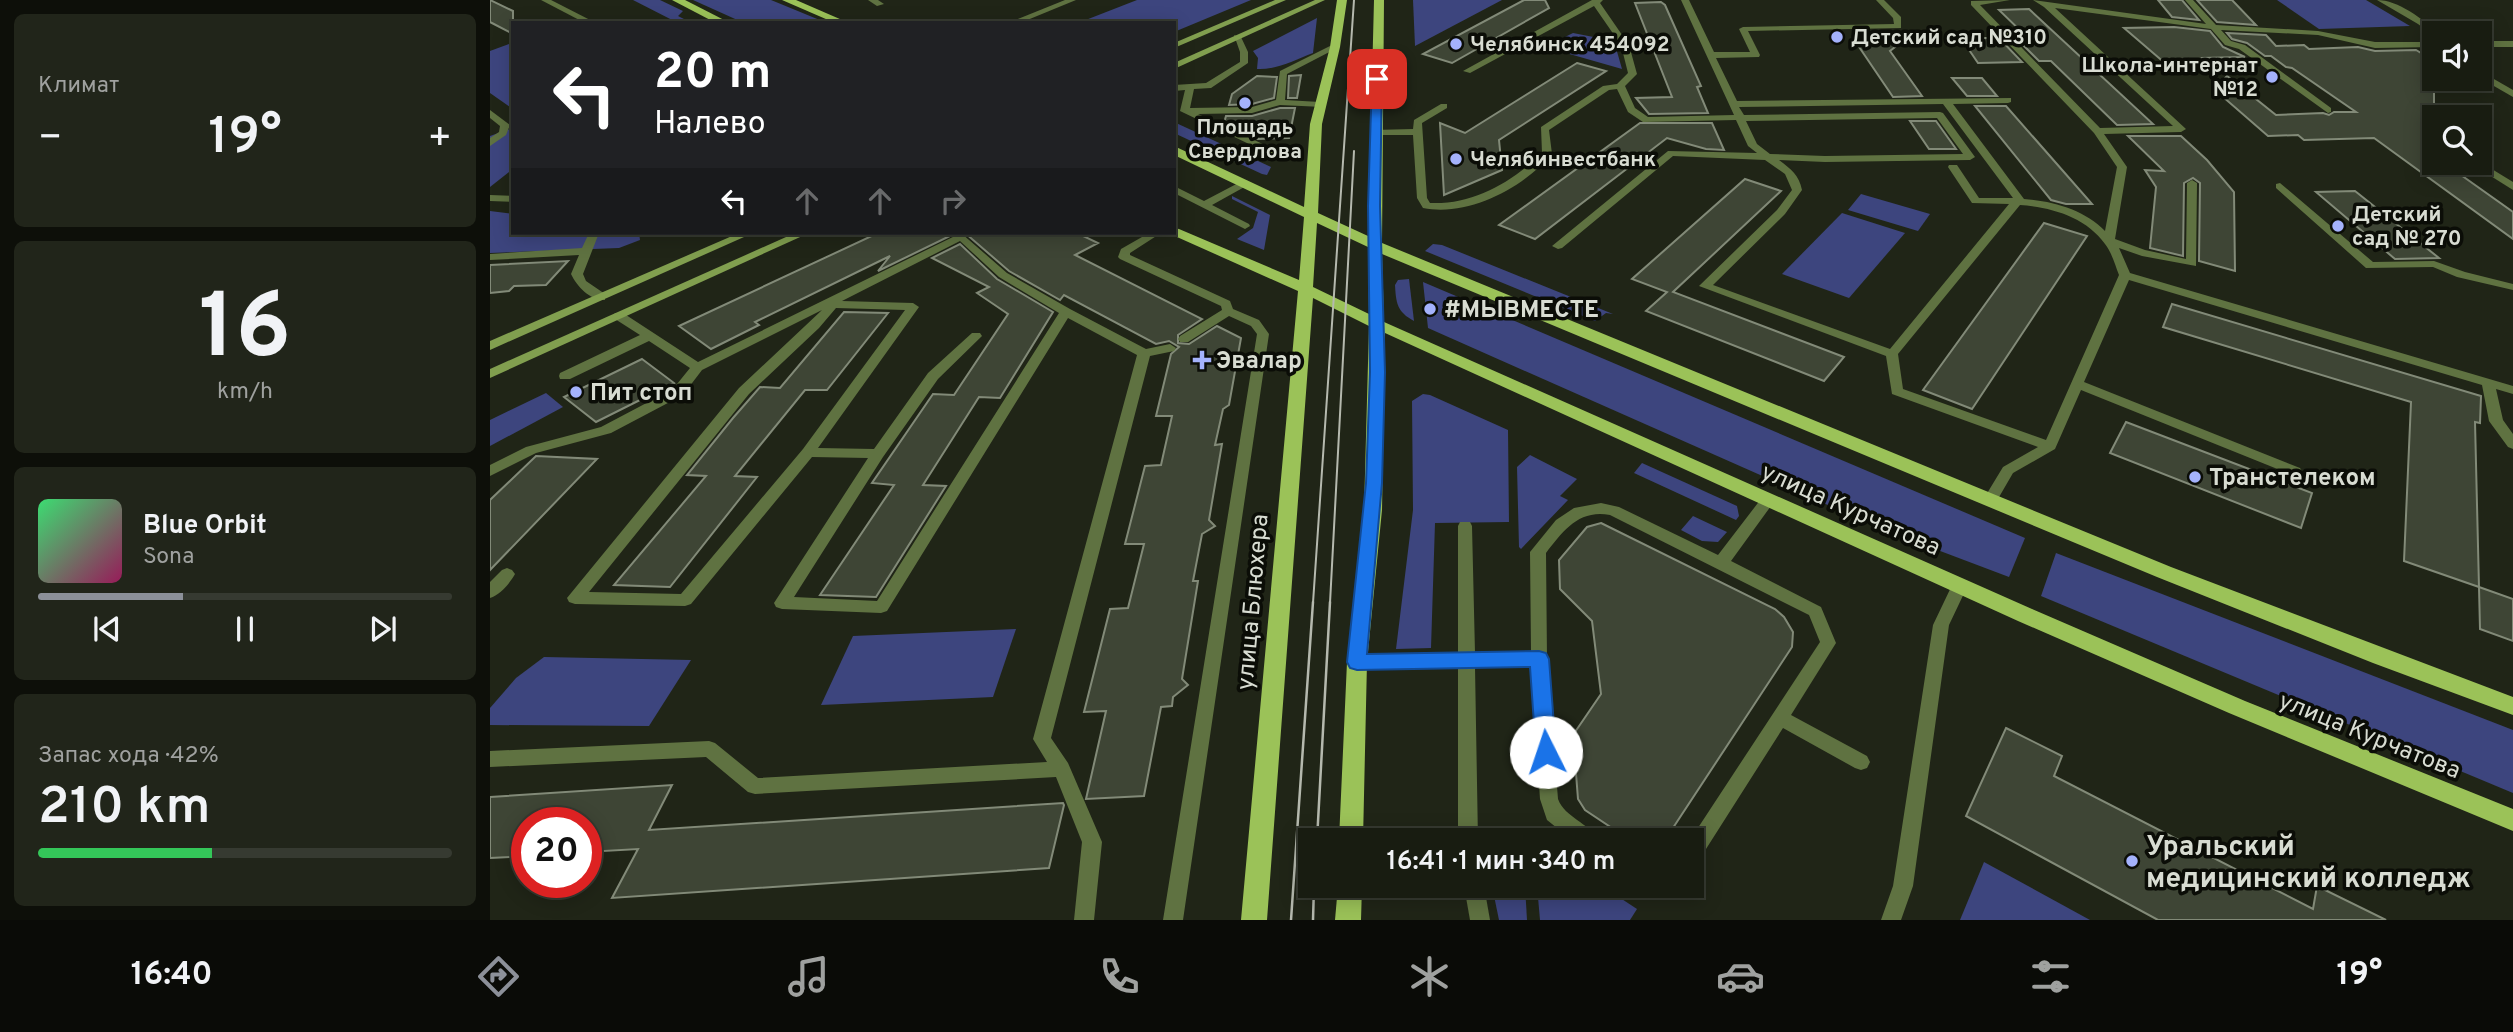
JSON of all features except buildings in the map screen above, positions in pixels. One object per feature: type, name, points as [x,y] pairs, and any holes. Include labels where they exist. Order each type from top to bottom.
[{"type":"main road","points":[[677,0],[721,21]]},
{"type":"main road","points":[[787,0],[839,21]]},
{"type":"main road","points":[[1176,45],[1282,0]]},
{"type":"main road","points":[[1176,65],[1321,0]]},
{"type":"main road","name":"улица Блюхера","points":[[1254,920],[1311,215],[1311,178],[1320,105],[1335,47],[1342,0]]},
{"type":"main road","points":[[1351,828],[1357,662],[1373,510],[1378,372],[1375,246],[1379,0]]},
{"type":"main road","points":[[1176,151],[1375,246],[1990,500],[2367,652],[2513,706]]},
{"type":"main road","name":"улица Курчатова","points":[[1176,233],[2237,707],[2513,820]]},
{"type":"main road","points":[[490,346],[743,235]]},
{"type":"main road","points":[[490,374],[800,235]]},
{"type":"main road","points":[[1348,920],[1349,898]]},
{"type":"lane","points":[[545,0],[588,21]]},
{"type":"lane","points":[[1017,21],[1072,0]]},
{"type":"lane","points":[[1685,0],[1753,146],[1789,172],[1797,190],[1781,212],[1706,286],[1892,354]]},
{"type":"lane","points":[[1711,55],[1756,55],[1743,29],[1898,26],[1897,17],[1880,0]]},
{"type":"lane","points":[[2006,0],[1973,4],[2097,131],[2122,167],[2109,241]]},
{"type":"lane","points":[[2037,0],[2047,5],[2181,129],[2097,131]]},
{"type":"lane","points":[[2070,7],[2077,0]]},
{"type":"lane","points":[[2189,0],[2228,43],[2242,47],[2328,110]]},
{"type":"lane","points":[[2381,0],[2422,23]]},
{"type":"lane","points":[[1444,106],[1417,122],[1422,198],[1427,206],[1459,207],[1529,173],[1547,154],[1544,129],[1606,88],[1620,86],[1633,74],[1625,44],[1597,1],[1467,71]]},
{"type":"lane","points":[[2047,5],[2213,27],[2318,33],[2375,45],[2422,45]]},
{"type":"lane","points":[[1176,88],[1208,86],[1244,63],[1244,52],[1237,37]]},
{"type":"lane","points":[[2492,43],[2513,44]]},
{"type":"lane","points":[[2501,43],[2513,50]]},
{"type":"lane","points":[[1280,102],[1283,73],[1335,47]]},
{"type":"lane","points":[[2492,81],[2513,94]]},
{"type":"lane","points":[[1558,246],[1671,153],[1769,158],[1970,157],[1940,115],[1646,120],[1631,110],[1620,86]]},
{"type":"lane","points":[[1185,111],[1190,89]]},
{"type":"lane","points":[[1735,104],[2008,100]]},
{"type":"lane","points":[[1946,101],[2019,199]]},
{"type":"lane","points":[[1185,111],[1252,110],[1280,102],[1320,105]]},
{"type":"lane","points":[[1185,111],[1277,154]]},
{"type":"lane","points":[[490,113],[505,125],[503,133],[490,143]]},
{"type":"lane","points":[[1376,132],[1416,132]]},
{"type":"lane","points":[[1953,167],[1976,201],[2019,199],[2086,218],[2109,241],[2125,275],[2513,390]]},
{"type":"lane","points":[[2492,173],[2513,187]]},
{"type":"lane","points":[[1204,205],[1244,183]]},
{"type":"lane","points":[[2109,241],[2142,253],[2192,264],[2192,183]]},
{"type":"lane","points":[[2280,186],[2370,265],[2434,264],[2461,275],[2513,287]]},
{"type":"lane","points":[[1176,190],[1245,226]]},
{"type":"lane","points":[[490,198],[511,199]]},
{"type":"lane","points":[[2019,199],[1892,354],[1898,391],[2050,446]]},
{"type":"lane","points":[[593,235],[577,274],[581,283],[601,297]]},
{"type":"lane","points":[[1153,235],[1125,251],[1124,257],[1226,304],[1228,311]]},
{"type":"lane","points":[[490,471],[531,450],[606,430],[678,392],[697,367],[837,300],[961,236],[1003,275],[1144,354],[1170,348]]},
{"type":"lane","points":[[490,257],[587,251]]},
{"type":"lane","points":[[1990,500],[2008,470],[2050,446],[2125,275]]},
{"type":"lane","points":[[837,300],[913,307],[808,452],[685,600],[575,598],[744,391],[815,325],[837,300]]},
{"type":"lane","points":[[1184,339],[1228,311]]},
{"type":"lane","points":[[1173,920],[1263,334],[1255,323],[1228,311]]},
{"type":"lane","points":[[975,336],[933,376],[878,454],[782,603],[881,607],[1066,312]]},
{"type":"lane","points":[[619,316],[697,367]]},
{"type":"lane","points":[[565,376],[651,335]]},
{"type":"lane","points":[[1084,920],[1092,842],[1062,769],[1042,740],[1144,354]]},
{"type":"lane","points":[[2488,382],[2496,421],[2513,444]]},
{"type":"lane","points":[[2077,384],[2295,471]]},
{"type":"lane","points":[[808,452],[878,454]]},
{"type":"lane","points":[[1721,563],[1769,499]]},
{"type":"lane","points":[[1572,828],[1554,814],[1549,799],[1539,659],[1538,552],[1576,511],[1600,506],[1614,510],[1815,611],[1828,643],[1704,835]]},
{"type":"lane","points":[[1465,526],[1468,828]]},
{"type":"lane","points":[[490,592],[507,574]]},
{"type":"lane","points":[[1891,920],[1903,886],[1941,625],[1960,585]]},
{"type":"lane","points":[[1357,662],[1539,659]]},
{"type":"lane","points":[[1780,718],[1861,762]]},
{"type":"lane","points":[[490,759],[709,750],[755,786],[1062,769]]},
{"type":"lane","points":[[1476,898],[1480,920]]},
{"type":"shaded area","points":[[633,0],[660,0],[683,11],[678,16],[688,21],[674,21]]},
{"type":"shaded area","points":[[693,0],[771,0],[822,21],[740,21]]},
{"type":"shaded area","points":[[1137,0],[1251,0],[1176,31],[1176,21],[1083,21]]},
{"type":"shaded area","points":[[1413,0],[1502,0],[1415,46]]},
{"type":"shaded area","points":[[2277,0],[2366,0],[2410,26],[2319,29]]},
{"type":"shaded area","points":[[1317,18],[1313,53],[1278,66],[1257,69],[1258,58],[1253,51]]},
{"type":"shaded area","points":[[1573,33],[1614,41],[1622,69],[1545,47]]},
{"type":"shaded area","points":[[511,45],[511,108],[490,93],[490,51]]},
{"type":"shaded area","points":[[1176,123],[1271,167],[1267,175],[1176,134]]},
{"type":"shaded area","points":[[511,129],[511,171],[490,187],[490,136]]},
{"type":"shaded area","points":[[1861,194],[1930,214],[1918,231],[1848,210]]},
{"type":"shaded area","points":[[1232,196],[1270,215],[1264,250],[1237,239],[1253,228],[1258,212],[1232,199]]},
{"type":"shaded area","points":[[490,211],[511,214],[511,235],[639,235],[640,240],[619,248],[490,253]]},
{"type":"shaded area","points":[[1842,213],[1905,233],[1849,298],[1782,274]]},
{"type":"shaded area","points":[[1433,244],[1442,245],[1613,314],[1606,313],[1595,321],[1425,251]]},
{"type":"shaded area","points":[[1409,279],[1414,321],[1398,306],[1396,297],[1395,285],[1398,280]]},
{"type":"shaded area","points":[[1423,282],[2025,538],[2009,577],[1882,529],[1428,328]]},
{"type":"shaded area","points":[[546,393],[563,407],[490,446],[490,420]]},
{"type":"shaded area","points":[[1423,394],[1508,430],[1509,522],[1435,523],[1431,648],[1396,649],[1413,510],[1412,401]]},
{"type":"shaded area","points":[[1530,455],[1577,479],[1560,496],[1568,500],[1521,549],[1517,467]]},
{"type":"shaded area","points":[[1642,463],[1737,506],[1739,516],[1736,520],[1634,473]]},
{"type":"shaded area","points":[[1693,516],[1727,532],[1718,542],[1702,541],[1681,530]]},
{"type":"shaded area","points":[[2056,553],[2513,730],[2513,793],[2041,596]]},
{"type":"shaded area","points":[[1016,629],[993,697],[821,705],[853,636]]},
{"type":"shaded area","points":[[544,657],[691,660],[649,726],[490,725],[490,708],[516,678]]},
{"type":"shaded area","points":[[1984,862],[2090,920],[1960,920]]},
{"type":"shaded area","points":[[1494,898],[1526,898],[1527,920],[1499,920]]},
{"type":"shaded area","points":[[1538,898],[1620,898],[1637,909],[1630,920],[1540,920]]},
{"type":"tram line","points":[[1313,603],[1354,0]]},
{"type":"tram line","points":[[1330,603],[1354,151]]},
{"type":"tram line","points":[[1291,920],[1313,602]]},
{"type":"tram line","points":[[1318,828],[1330,602]]},
{"type":"tram line","points":[[1313,920],[1314,898]]},
{"type":"place","name":"Детский сад №310","points":[[1837,37]]},
{"type":"place","name":"Челябинск 454092","points":[[1456,44]]},
{"type":"place","name":"Школа-интернат №12","points":[[2272,77]]},
{"type":"place","name":"Площадь Свердлова","points":[[1245,103]]},
{"type":"place","name":"Челябинвестбанк","points":[[1456,159]]},
{"type":"place","name":"Детский сад № 270","points":[[2338,226]]},
{"type":"place","name":"#МЫВМЕСТЕ","points":[[1430,309]]},
{"type":"place","name":"Эвалар","points":[[1202,360]]},
{"type":"place","name":"Пит стоп","points":[[576,392]]},
{"type":"place","name":"Транстелеком","points":[[2195,477]]},
{"type":"place","name":"Уральский медицинский колледж","points":[[2132,861]]},
{"type":"route","points":[[1377,79],[1374,206],[1378,372],[1373,510],[1357,662],[1539,659],[1546,752]]}]
